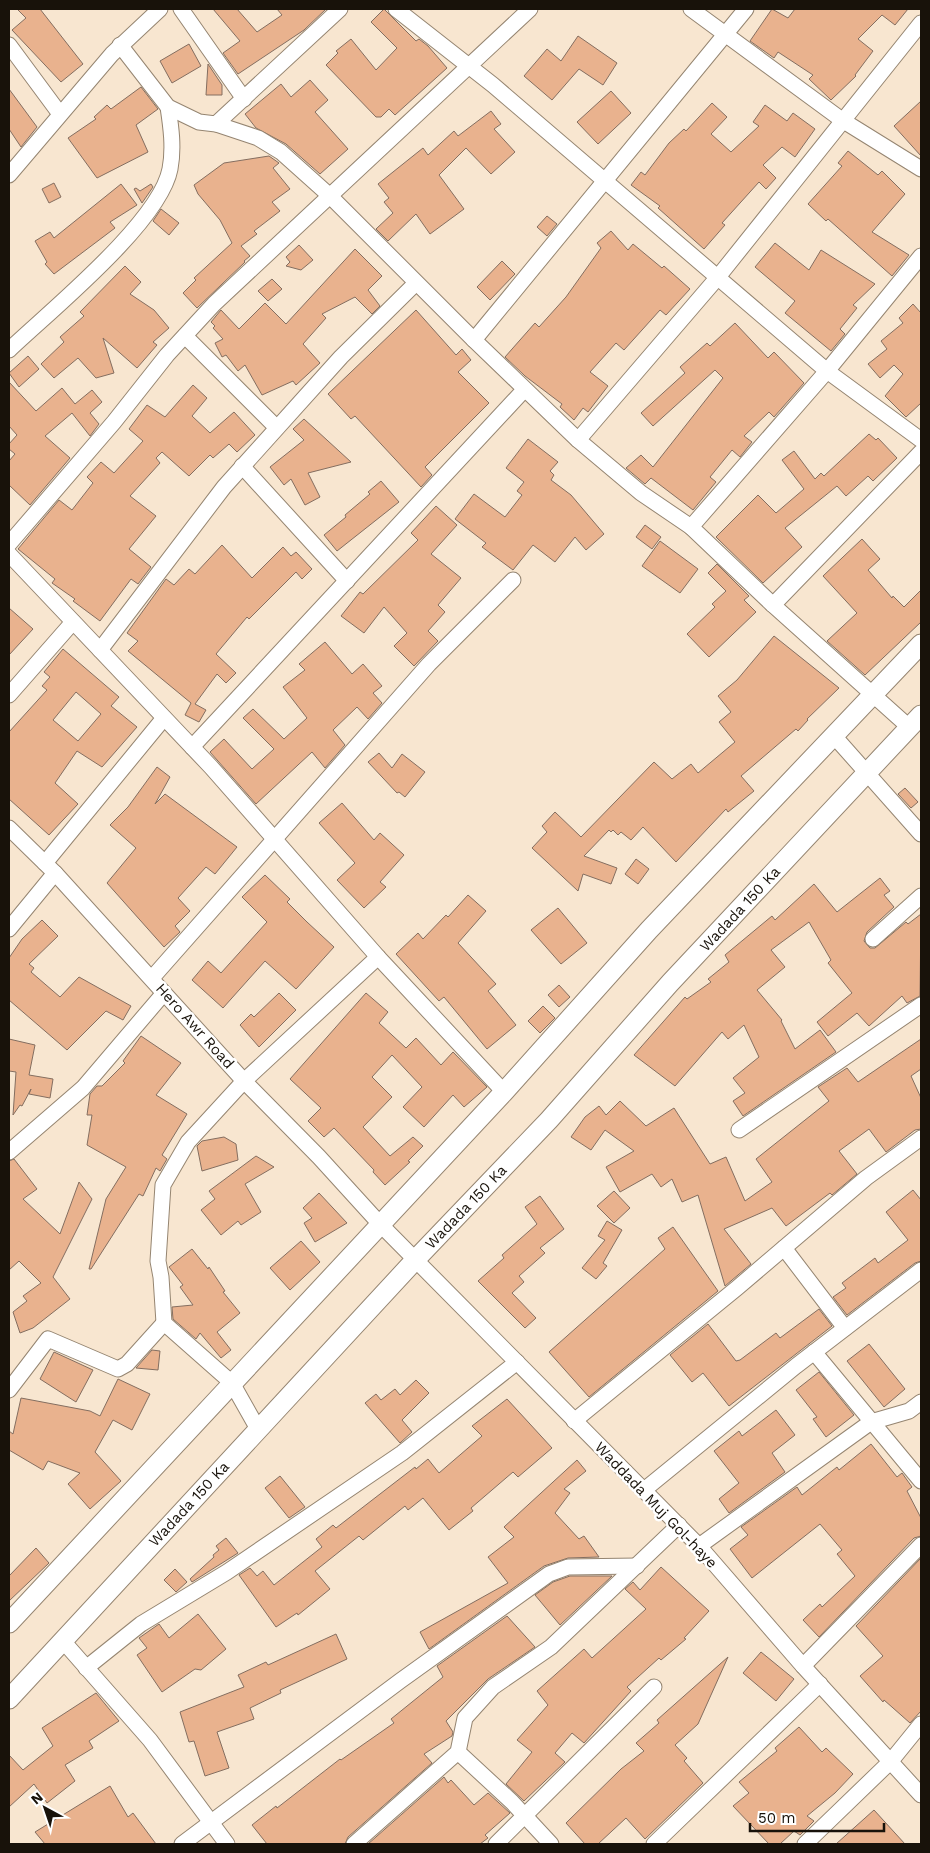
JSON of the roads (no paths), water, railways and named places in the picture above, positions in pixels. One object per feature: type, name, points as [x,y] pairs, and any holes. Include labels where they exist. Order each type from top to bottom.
[{"type":"street","points":[[9,175],[120,45],[160,9]]},
{"type":"street","points":[[181,9],[244,99]]},
{"type":"street","points":[[216,124],[340,9]]},
{"type":"street","points":[[396,9],[470,66],[827,371],[921,440]]},
{"type":"street","points":[[9,544],[214,304],[530,9]]},
{"type":"street","points":[[690,9],[842,120],[921,169]]},
{"type":"street","points":[[474,340],[746,9]]},
{"type":"street","points":[[578,440],[718,277],[921,23]]},
{"type":"street","points":[[9,45],[60,114]]},
{"type":"street","points":[[120,45],[168,107],[199,122],[216,124],[258,138],[281,152],[329,195],[524,390],[578,440],[641,493],[691,526],[772,605],[874,694],[915,721]]},
{"type":"street","points":[[9,350],[100,265],[148,214],[162,190],[170,169],[172,134],[168,107]]},
{"type":"street","points":[[691,526],[827,371],[921,256]]},
{"type":"street","points":[[100,650],[242,466],[341,357],[416,283]]},
{"type":"street","points":[[185,336],[276,427]]},
{"type":"street","points":[[192,747],[524,390]]},
{"type":"street","points":[[772,605],[921,452]]},
{"type":"street","points":[[242,466],[347,581]]},
{"type":"street","points":[[9,554],[192,747],[378,957],[504,1092]]},
{"type":"street","points":[[152,978],[429,664],[513,580]]},
{"type":"street","points":[[9,694],[73,622]]},
{"type":"street","points":[[9,1623],[504,1092],[649,930],[921,644]]},
{"type":"street","points":[[9,929],[50,868],[164,718]]},
{"type":"street","name":"Wadada 150 Ka","points":[[9,1699],[416,1259],[549,1120],[670,983],[915,721]]},
{"type":"street","points":[[834,736],[921,834]]},
{"type":"street","name":"Hero Awr Road","points":[[9,828],[50,868],[244,1081],[319,1157],[380,1224]]},
{"type":"street","points":[[873,939],[921,896]]},
{"type":"street","points":[[258,1429],[232,1384],[164,1324],[158,1261],[163,1185],[188,1142],[244,1081],[378,957]]},
{"type":"street","points":[[9,1152],[83,1088],[164,993]]},
{"type":"street","points":[[739,1130],[921,1005]]},
{"type":"street","points":[[574,1421],[866,1178],[921,1138]]},
{"type":"street","name":"Waddada Muj Gol-haye","points":[[380,1224],[699,1546],[820,1684],[921,1795]]},
{"type":"street","points":[[784,1248],[845,1328]]},
{"type":"street","points":[[644,1490],[814,1352],[921,1270]]},
{"type":"street","points":[[9,1390],[48,1339],[118,1369],[127,1364],[164,1324]]},
{"type":"street","points":[[814,1352],[921,1480]]},
{"type":"street","points":[[86,1668],[141,1624],[227,1572],[402,1453],[517,1362]]},
{"type":"street","points":[[699,1546],[871,1422],[909,1411],[921,1402]]},
{"type":"street","points":[[354,1844],[458,1752],[464,1718],[493,1687],[551,1647],[679,1525]]},
{"type":"street","points":[[804,1666],[921,1544]]},
{"type":"street","points":[[182,1844],[400,1681],[549,1574],[568,1567],[637,1566]]},
{"type":"street","points":[[64,1641],[150,1740],[227,1844]]},
{"type":"street","points":[[654,1844],[820,1684]]},
{"type":"street","points":[[496,1844],[654,1687]]},
{"type":"street","points":[[805,1844],[891,1761],[921,1724]]},
{"type":"street","points":[[458,1752],[525,1816],[551,1844]]}]
